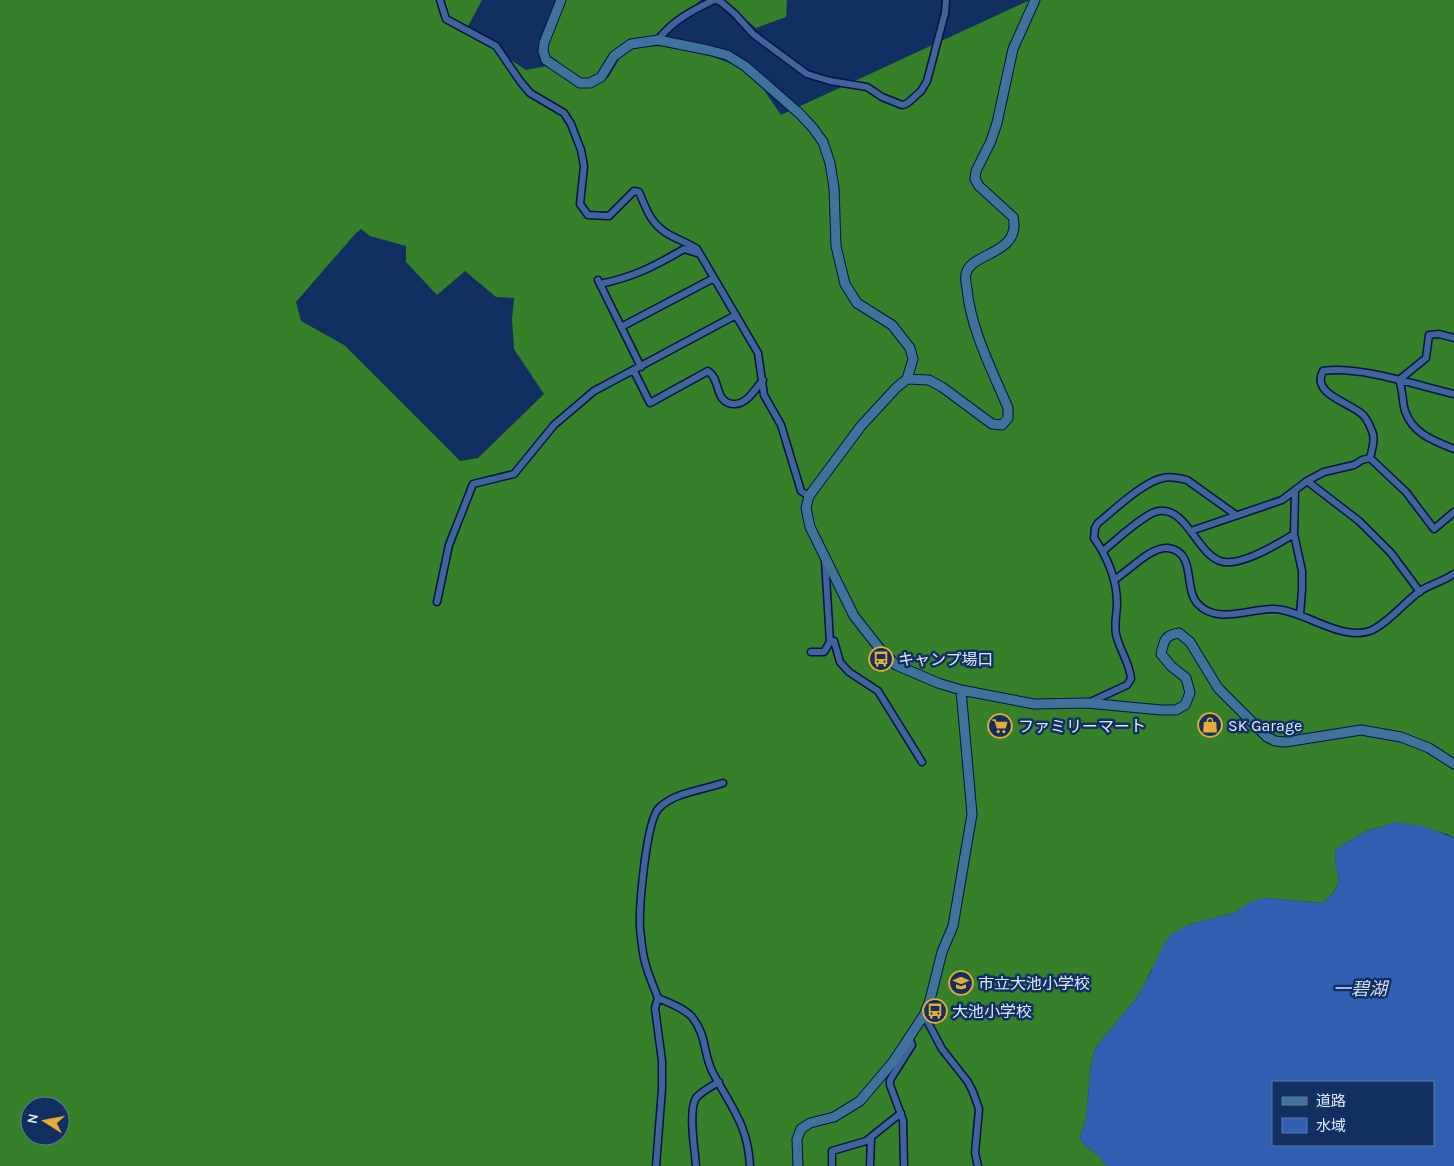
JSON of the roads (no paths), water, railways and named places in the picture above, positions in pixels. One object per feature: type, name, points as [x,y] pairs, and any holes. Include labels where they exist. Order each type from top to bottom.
[{"type":"street","points":[[440,0],[446,19],[496,46],[530,93],[564,114],[571,124],[581,150],[584,166],[580,204],[588,215],[610,216],[634,191],[639,192],[647,213],[652,220],[666,232],[697,249],[758,353],[764,395],[781,425],[801,491],[809,496]]},
{"type":"street","points":[[562,0],[544,43],[543,51],[546,60],[580,82],[590,83],[601,77],[614,56],[631,44],[658,40],[708,50],[727,56],[745,66],[814,128],[823,142],[830,163],[834,188],[836,246],[845,284],[857,303],[892,325],[910,348],[912,359],[907,379],[896,388],[861,426],[809,496],[806,508],[810,527],[854,616],[880,649],[896,665],[938,683],[961,690],[1034,704],[1086,703],[1176,710],[1185,705],[1190,693],[1186,678],[1171,666],[1161,654],[1164,641],[1171,634],[1179,633],[1190,642],[1218,688],[1259,729],[1275,742],[1361,730],[1401,736],[1428,748],[1454,764]]},
{"type":"street","points":[[658,40],[667,28],[695,8],[715,0],[721,2],[753,34],[808,74],[830,82],[867,87],[882,97],[902,105],[910,101],[928,81],[945,13],[946,0]]},
{"type":"street","points":[[907,379],[929,380],[942,387],[992,424],[1002,425],[1008,418],[1008,408],[972,320],[966,275],[968,268],[973,263],[996,252],[1005,244],[1013,230],[1013,217],[979,186],[976,171],[991,141],[997,123],[1013,49],[1035,0]]},
{"type":"street","points":[[640,367],[599,282],[625,279],[660,263],[684,249],[700,254]]},
{"type":"street","points":[[621,327],[714,278]]},
{"type":"street","points":[[436,602],[449,544],[473,484],[514,474],[554,425],[594,391],[736,315]]},
{"type":"street","points":[[1399,380],[1426,358],[1429,336],[1439,334],[1454,338]]},
{"type":"street","points":[[1370,458],[1374,438],[1368,421],[1359,412],[1328,393],[1321,383],[1321,376],[1324,371],[1344,370],[1399,380],[1454,394]]},
{"type":"street","points":[[634,371],[650,404],[708,371],[712,373],[721,399],[728,403],[738,404],[748,399],[763,380]]},
{"type":"street","points":[[1399,380],[1405,410],[1410,422],[1421,434],[1454,449]]},
{"type":"street","points":[[1191,531],[1282,500],[1324,472],[1354,465],[1370,458]]},
{"type":"street","points":[[1370,458],[1406,492],[1434,529],[1454,512]]},
{"type":"street","points":[[1086,703],[1127,685],[1131,679],[1131,672],[1116,637],[1115,619],[1117,603],[1114,580],[1103,551],[1094,538],[1095,528],[1098,523],[1132,496],[1153,482],[1164,478],[1187,480],[1236,515]]},
{"type":"street","points":[[1307,482],[1359,521],[1390,553],[1420,592]]},
{"type":"street","points":[[1295,492],[1294,534],[1302,571],[1300,615]]},
{"type":"street","points":[[1103,551],[1147,516],[1159,510],[1173,514],[1188,526],[1197,542],[1219,561],[1229,562],[1248,558],[1273,548],[1294,534]]},
{"type":"street","points":[[1114,580],[1153,551],[1169,548],[1179,552],[1186,560],[1193,598],[1199,606],[1211,612],[1224,615],[1274,609],[1300,615],[1326,627],[1356,633],[1370,631],[1420,592],[1454,574]]},
{"type":"street","points":[[811,652],[824,652],[830,642],[824,558]]},
{"type":"street","points":[[830,642],[834,641],[840,662],[849,672],[878,691],[922,762]]},
{"type":"street","points":[[798,1166],[797,1138],[801,1129],[810,1123],[834,1116],[860,1101],[893,1062],[924,1016],[930,1000],[942,952],[953,926],[972,814],[961,690]]},
{"type":"street","points":[[656,1166],[662,1089],[662,1061],[655,1008],[658,998],[647,971],[640,926],[646,852],[651,824],[658,809],[669,800],[686,793],[723,783]]},
{"type":"street","points":[[658,998],[689,1014],[704,1037],[712,1070],[744,1129],[750,1152],[750,1166]]},
{"type":"street","points":[[924,1016],[942,1050],[968,1082],[973,1092],[979,1109],[975,1153],[978,1166]]},
{"type":"street","points":[[904,1166],[903,1120],[890,1085],[890,1080],[912,1045],[909,1038]]},
{"type":"street","points":[[696,1166],[693,1112],[695,1099],[719,1082]]},
{"type":"street","points":[[832,1166],[832,1151],[866,1141],[901,1113]]},
{"type":"street","points":[[870,1166],[871,1138]]},
{"type":"water","name":"一碧湖","points":[[1397,822],[1423,826],[1454,838],[1454,1166],[1107,1166],[1098,1155],[1084,1145],[1080,1137],[1086,1119],[1091,1063],[1096,1047],[1135,1000],[1145,984],[1165,942],[1171,934],[1188,925],[1236,912],[1252,901],[1266,898],[1323,903],[1336,888],[1338,882],[1335,858],[1336,849],[1366,831]]},
{"type":"place","name":"キャンプ場口","points":[[881,659]]},
{"type":"place","name":"SK Garage","points":[[1210,725]]},
{"type":"place","name":"ファミリーマート","points":[[1000,726]]},
{"type":"place","name":"市立大池小学校","points":[[961,983]]},
{"type":"place","name":"大池小学校","points":[[935,1011]]}]
